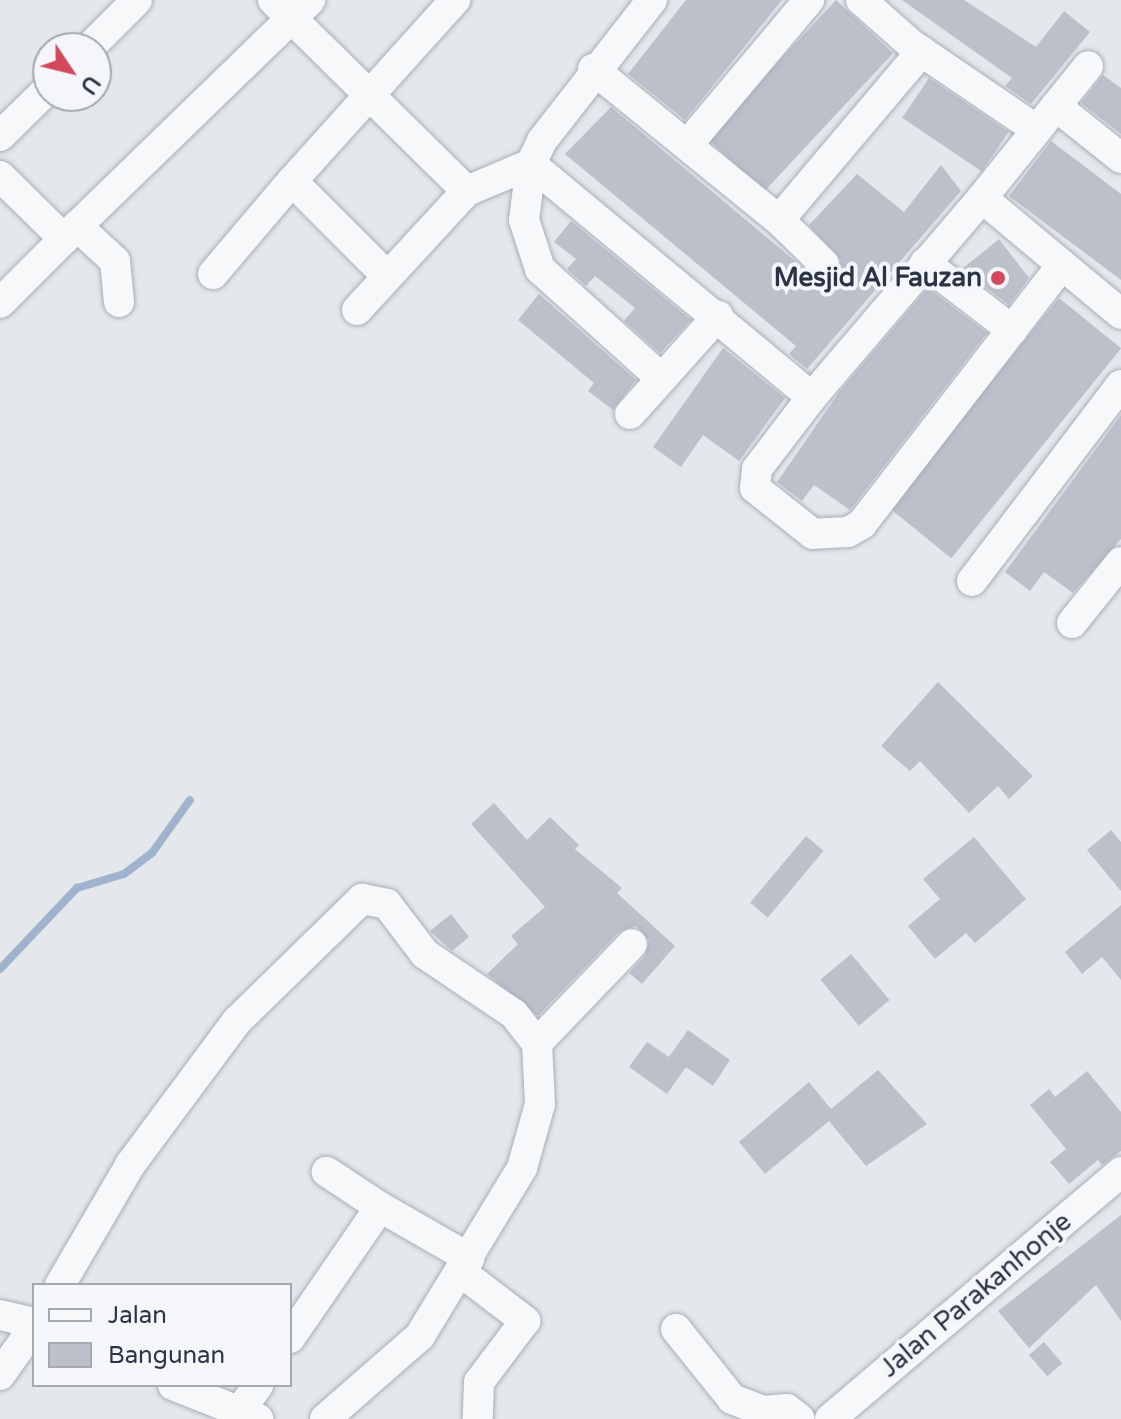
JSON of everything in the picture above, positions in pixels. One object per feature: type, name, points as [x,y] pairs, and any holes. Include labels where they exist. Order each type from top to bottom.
[{"type":"street","points":[[105,32],[137,0]]},
{"type":"street","points":[[213,274],[455,0]]},
{"type":"street","points":[[652,0],[593,69],[531,164],[524,220],[540,269],[662,379]]},
{"type":"street","points":[[689,143],[809,0]]},
{"type":"street","points":[[861,0],[922,51],[1037,130]]},
{"type":"street","points":[[0,303],[292,6],[369,96],[467,191]]},
{"type":"street","points":[[779,220],[922,51]]},
{"type":"street","points":[[1062,265],[877,506],[848,532],[813,534],[752,482],[812,397],[982,198],[1088,66]]},
{"type":"street","points":[[593,69],[689,143],[779,220],[824,264]]},
{"type":"street","points":[[0,136],[32,105]]},
{"type":"street","points":[[1056,106],[1121,158]]},
{"type":"street","points":[[357,310],[386,275],[467,191],[531,164]]},
{"type":"street","points":[[531,164],[812,397]]},
{"type":"street","points":[[0,176],[71,233],[115,261],[119,302]]},
{"type":"street","points":[[292,181],[386,275]]},
{"type":"street","points":[[982,198],[1121,314]]},
{"type":"street","points":[[925,263],[1012,330]]},
{"type":"street","points":[[630,414],[718,316]]},
{"type":"street","points":[[972,581],[1121,385]]},
{"type":"street","points":[[1072,623],[1121,562]]},
{"type":"street","points":[[61,1283],[130,1165],[237,1021],[362,899],[387,904],[425,954],[514,1014],[537,1043],[542,1061],[532,1146],[465,1265],[420,1336],[325,1419]]},
{"type":"street","points":[[537,1043],[632,944]]},
{"type":"street","points":[[327,1172],[536,1312],[479,1382],[478,1419]]},
{"type":"street","name":"Jalan Parakanhonje","points":[[830,1419],[1121,1172]]},
{"type":"street","points":[[292,1335],[380,1207]]},
{"type":"street","points":[[0,1315],[32,1324]]},
{"type":"street","points":[[0,1375],[32,1328]]},
{"type":"street","points":[[676,1329],[732,1399],[763,1411],[787,1409],[800,1419]]},
{"type":"street","points":[[178,1387],[249,1415],[257,1387]]},
{"type":"building","points":[[686,0],[782,0],[685,120],[628,74]]},
{"type":"building","points":[[836,0],[893,53],[764,191],[707,138]]},
{"type":"building","points":[[902,0],[964,0],[1036,47],[1064,11],[1090,32],[1031,104],[1005,86],[1012,78]]},
{"type":"building","points":[[1103,75],[1121,88],[1121,134],[1081,103]]},
{"type":"building","points":[[929,78],[1009,132],[982,171],[902,118]]},
{"type":"building","points":[[611,107],[820,282],[837,276],[841,260],[809,225],[857,174],[904,212],[941,165],[961,191],[807,369],[789,354],[796,346],[565,154]]},
{"type":"building","points":[[1051,141],[1121,194],[1121,280],[1009,196]]},
{"type":"building","points":[[571,221],[691,320],[660,353],[624,321],[635,308],[595,276],[586,286],[567,269],[576,259],[554,242]]},
{"type":"building","name":"Mesjid Al Fauzan","points":[[999,239],[1029,278],[1009,305],[962,269]]},
{"type":"building","points":[[928,288],[987,333],[850,510],[814,485],[802,501],[777,482],[840,391]]},
{"type":"building","points":[[539,294],[636,380],[613,410],[588,391],[594,383],[518,320]]},
{"type":"building","points":[[1059,298],[1121,349],[951,558],[889,508]]},
{"type":"building","points":[[723,348],[785,398],[739,461],[703,435],[681,467],[653,447]]},
{"type":"building","points":[[1121,415],[1121,539],[1073,593],[1044,572],[1030,591],[1005,572]]},
{"type":"building","points":[[938,682],[1033,776],[1009,799],[998,786],[969,813],[920,761],[910,771],[881,746]]},
{"type":"building","points":[[494,803],[527,840],[550,817],[579,845],[575,849],[622,888],[617,893],[675,946],[642,984],[629,973],[645,956],[649,940],[636,926],[619,932],[538,1016],[487,974],[518,944],[511,936],[545,907],[471,824]]},
{"type":"building","points":[[1111,830],[1121,842],[1121,891],[1087,850]]},
{"type":"building","points":[[806,836],[824,851],[768,917],[750,903]]},
{"type":"building","points":[[974,837],[1026,899],[975,943],[966,933],[935,959],[908,926],[940,899],[923,879]]},
{"type":"building","points":[[1121,905],[1121,980],[1102,957],[1082,974],[1065,952]]},
{"type":"building","points":[[451,914],[469,937],[452,951],[430,931]]},
{"type":"building","points":[[851,954],[890,1000],[859,1026],[820,980]]},
{"type":"building","points":[[688,1030],[730,1060],[713,1086],[686,1067],[667,1094],[629,1067],[647,1042],[669,1057]]},
{"type":"building","points":[[878,1070],[927,1124],[866,1166],[829,1121],[765,1174],[739,1142],[809,1082],[831,1109]]},
{"type":"building","points":[[1087,1071],[1121,1112],[1121,1151],[1102,1165],[1098,1160],[1069,1184],[1050,1162],[1066,1149],[1030,1105],[1049,1089],[1055,1097]]},
{"type":"building","points":[[1121,1215],[1121,1321],[1096,1285],[1029,1348],[998,1311]]},
{"type":"building","points":[[1044,1342],[1062,1363],[1047,1376],[1029,1355]]},
{"type":"waterway","points":[[0,969],[77,888],[124,874],[152,853],[190,800]]},
{"type":"place","name":"Mesjid Al Fauzan","points":[[998,278]]}]
